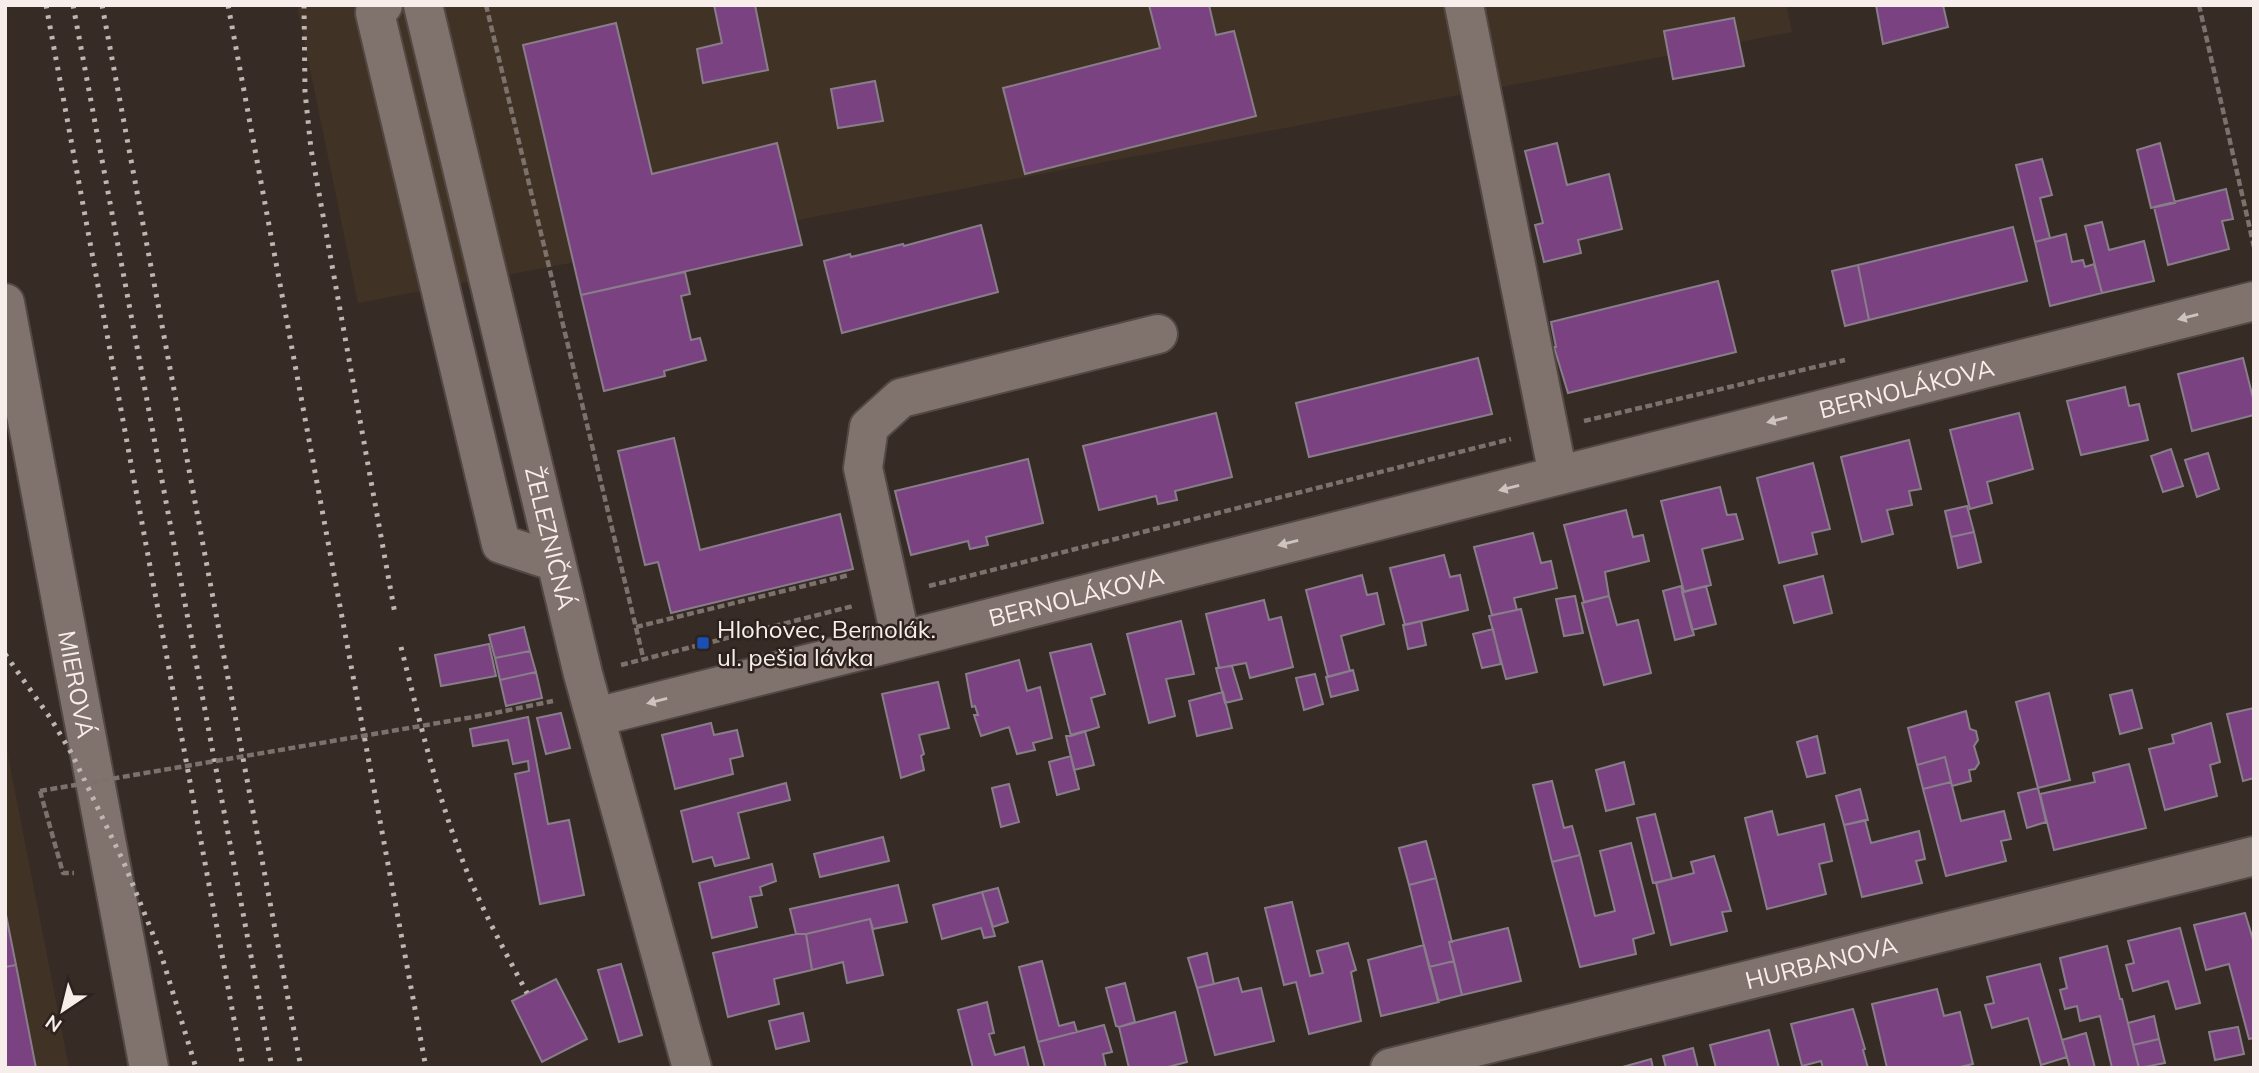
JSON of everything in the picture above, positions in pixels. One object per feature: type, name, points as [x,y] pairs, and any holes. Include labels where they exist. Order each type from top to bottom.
[{"type":"street","points":[[383,5],[375,13],[501,544],[556,562]]},
{"type":"street","name":"ŽELEZNIČNÁ","points":[[423,5],[583,674],[692,1068]]},
{"type":"street","points":[[1464,5],[1558,475]]},
{"type":"street","name":"BERNOLÁKOVA","points":[[596,717],[2254,300]]},
{"type":"street","name":"MIEROVÁ","points":[[5,303],[149,1068]]},
{"type":"street","points":[[901,640],[863,468],[869,427],[901,398],[1158,334]]},
{"type":"street","name":"HURBANOVA","points":[[1390,1068],[2254,856]]},
{"type":"path","points":[[486,5],[636,627],[648,704]]},
{"type":"path","points":[[2199,5],[2254,247]]},
{"type":"path","points":[[636,627],[887,581],[1549,430]]},
{"type":"path","points":[[583,674],[643,659],[887,581]]},
{"type":"path","points":[[63,873],[40,791],[544,703]]},
{"type":"shaded area","points":[[297,5],[1786,5],[1792,32],[358,303]]},
{"type":"shaded area","points":[[5,740],[10,766],[69,1068],[5,1068]]},
{"type":"building","points":[[714,5],[755,5],[768,70],[703,83],[697,49],[722,43]]},
{"type":"building","points":[[1149,5],[1209,5],[1216,35],[1234,31],[1256,116],[1025,174],[1003,88],[1160,48]]},
{"type":"building","points":[[1876,5],[1943,5],[1948,27],[1883,44]]},
{"type":"building","points":[[1734,18],[1744,66],[1673,79],[1664,31]]},
{"type":"building","points":[[616,23],[652,174],[777,143],[802,245],[581,295],[523,45]]},
{"type":"building","points":[[875,81],[883,121],[838,128],[831,89]]},
{"type":"building","points":[[1557,143],[1567,185],[1609,174],[1622,229],[1578,240],[1581,253],[1544,262],[1535,225],[1543,223],[1525,151]]},
{"type":"building","points":[[2160,143],[2175,203],[2151,208],[2137,150]]},
{"type":"building","points":[[2042,159],[2052,195],[2040,198],[2050,238],[2035,242],[2016,165]]},
{"type":"building","points":[[2226,189],[2233,219],[2222,221],[2229,249],[2168,265],[2154,207]]},
{"type":"building","points":[[2102,222],[2109,250],[2144,241],[2154,281],[2102,293],[2085,226]]},
{"type":"building","points":[[981,225],[998,292],[842,333],[824,261],[903,244],[904,246]]},
{"type":"building","points":[[2013,227],[2027,281],[1869,320],[1858,265]]},
{"type":"building","points":[[2066,234],[2072,262],[2083,260],[2085,267],[2094,264],[2102,293],[2050,306],[2035,242]]},
{"type":"building","points":[[1858,265],[1869,320],[1845,326],[1832,271]]},
{"type":"building","points":[[685,272],[690,294],[681,296],[691,340],[700,338],[706,360],[664,371],[665,376],[604,391],[581,295]]},
{"type":"building","points":[[1718,281],[1736,352],[1568,393],[1554,347],[1551,322]]},
{"type":"building","points":[[1478,358],[1492,414],[1309,457],[1296,403]]},
{"type":"building","points":[[2243,358],[2254,402],[2254,415],[2192,431],[2178,374]]},
{"type":"building","points":[[2125,387],[2129,406],[2139,404],[2148,440],[2081,455],[2067,401]]},
{"type":"building","points":[[1216,413],[1232,477],[1175,491],[1177,500],[1158,504],[1156,496],[1099,510],[1083,446]]},
{"type":"building","points":[[2019,413],[2033,469],[1987,482],[1992,503],[1970,509],[1950,430]]},
{"type":"building","points":[[674,438],[700,550],[840,514],[853,569],[671,613],[658,562],[645,565],[618,451]]},
{"type":"building","points":[[1909,440],[1921,489],[1909,491],[1912,505],[1887,510],[1893,534],[1862,542],[1841,457]]},
{"type":"building","points":[[2171,449],[2183,486],[2163,492],[2151,456]]},
{"type":"building","points":[[2208,453],[2219,489],[2197,497],[2185,460]]},
{"type":"building","points":[[1028,459],[1043,523],[986,537],[988,545],[970,549],[968,541],[911,555],[895,491]]},
{"type":"building","points":[[1813,463],[1830,529],[1812,533],[1817,554],[1779,563],[1757,478]]},
{"type":"building","points":[[1720,487],[1727,515],[1736,514],[1743,539],[1702,549],[1711,585],[1684,592],[1661,501]]},
{"type":"building","points":[[1967,506],[1974,532],[1951,537],[1945,511]]},
{"type":"building","points":[[1626,510],[1633,537],[1643,535],[1649,561],[1605,572],[1609,596],[1584,602],[1564,525]]},
{"type":"building","points":[[1974,532],[1981,562],[1958,568],[1951,537]]},
{"type":"building","points":[[1533,533],[1541,563],[1551,561],[1557,588],[1514,598],[1517,610],[1492,615],[1474,547]]},
{"type":"building","points":[[1444,555],[1450,577],[1460,575],[1468,610],[1405,625],[1390,568]]},
{"type":"building","points":[[1362,575],[1367,595],[1377,593],[1384,624],[1341,636],[1350,671],[1328,677],[1306,590]]},
{"type":"building","points":[[1823,576],[1832,613],[1794,623],[1784,586]]},
{"type":"building","points":[[1681,586],[1694,635],[1675,640],[1663,591]]},
{"type":"building","points":[[1706,586],[1716,624],[1692,630],[1682,592]]},
{"type":"building","points":[[1575,596],[1583,633],[1564,636],[1556,599]]},
{"type":"building","points":[[1609,596],[1617,625],[1638,620],[1651,673],[1604,685],[1582,603]]},
{"type":"building","points":[[1264,600],[1269,620],[1281,617],[1293,667],[1250,678],[1246,663],[1219,668],[1206,614]]},
{"type":"building","points":[[1521,609],[1537,672],[1506,679],[1489,616]]},
{"type":"building","points":[[1181,621],[1194,674],[1166,679],[1175,716],[1149,723],[1127,634]]},
{"type":"building","points":[[1421,621],[1426,645],[1408,649],[1403,625]]},
{"type":"building","points":[[524,627],[530,651],[495,658],[489,635]]},
{"type":"building","points":[[1493,629],[1501,664],[1482,668],[1473,634]]},
{"type":"building","points":[[489,644],[496,676],[441,686],[435,655]]},
{"type":"building","points":[[1091,644],[1105,694],[1091,698],[1099,727],[1071,736],[1050,653]]},
{"type":"building","points":[[530,651],[536,672],[500,680],[495,658]]},
{"type":"building","points":[[1019,660],[1027,691],[1040,687],[1052,738],[1033,743],[1035,750],[1017,754],[1009,727],[981,736],[966,674]]},
{"type":"building","points":[[1232,666],[1242,699],[1225,703],[1216,668]]},
{"type":"building","points":[[1353,670],[1358,690],[1331,697],[1326,677]]},
{"type":"building","points":[[536,672],[542,698],[506,706],[500,680]]},
{"type":"building","points":[[1315,674],[1323,704],[1304,710],[1296,678]]},
{"type":"building","points":[[938,682],[949,728],[919,735],[924,754],[921,756],[924,770],[901,778],[882,694]]},
{"type":"building","points":[[2132,690],[2142,728],[2120,734],[2110,695]]},
{"type":"building","points":[[1223,692],[1232,728],[1197,736],[1189,701]]},
{"type":"building","points":[[2049,693],[2070,780],[2038,788],[2016,702]]},
{"type":"building","points":[[2254,708],[2254,778],[2243,781],[2227,714]]},
{"type":"building","points":[[1966,711],[1970,729],[1976,731],[1978,740],[1974,746],[1979,763],[1975,769],[1969,770],[1971,781],[1952,786],[1945,757],[1917,765],[1908,728]]},
{"type":"building","points":[[561,713],[570,748],[546,754],[537,718]]},
{"type":"building","points":[[528,717],[548,824],[569,820],[584,895],[540,904],[515,774],[529,771],[528,761],[513,764],[508,740],[473,746],[470,729]]},
{"type":"building","points":[[711,723],[714,735],[737,730],[743,756],[730,759],[733,774],[675,789],[662,735]]},
{"type":"building","points":[[2211,723],[2220,762],[2210,765],[2217,796],[2165,810],[2149,749],[2174,743],[2172,735]]},
{"type":"building","points":[[1085,731],[1094,765],[1074,770],[1066,736]]},
{"type":"building","points":[[1817,736],[1825,773],[1807,777],[1797,742]]},
{"type":"building","points":[[1071,756],[1079,789],[1057,795],[1049,762]]},
{"type":"building","points":[[1945,757],[1951,782],[1923,789],[1917,765]]},
{"type":"building","points":[[1624,762],[1634,804],[1606,811],[1596,770]]},
{"type":"building","points":[[2129,764],[2146,828],[2054,850],[2040,794],[2095,782],[2093,773]]},
{"type":"building","points":[[1552,781],[1564,828],[1572,826],[1580,855],[1552,862],[1533,785]]},
{"type":"building","points":[[1951,782],[1961,821],[2004,811],[2011,839],[2001,841],[2006,861],[1946,876],[1923,789]]},
{"type":"building","points":[[786,783],[790,800],[738,813],[749,858],[715,866],[712,857],[693,862],[681,811]]},
{"type":"building","points":[[1009,784],[1019,822],[1001,827],[992,788]]},
{"type":"building","points":[[2038,788],[2046,822],[2027,828],[2018,793]]},
{"type":"building","points":[[1860,789],[1868,820],[1844,825],[1836,796]]},
{"type":"building","points":[[1772,811],[1778,835],[1824,824],[1832,861],[1819,864],[1826,894],[1767,909],[1745,818]]},
{"type":"building","points":[[1655,814],[1672,879],[1653,883],[1637,818]]},
{"type":"building","points":[[1865,820],[1871,843],[1919,831],[1925,859],[1916,861],[1922,883],[1862,897],[1844,825]]},
{"type":"building","points":[[883,837],[889,861],[820,877],[814,854]]},
{"type":"building","points":[[1426,841],[1436,878],[1409,885],[1399,848]]},
{"type":"building","points":[[1631,843],[1654,933],[1633,939],[1636,954],[1580,967],[1552,862],[1580,855],[1595,916],[1615,911],[1600,851]]},
{"type":"building","points":[[1714,856],[1731,911],[1722,912],[1727,931],[1671,945],[1656,883],[1694,873],[1691,862]]},
{"type":"building","points":[[772,864],[776,881],[760,887],[762,895],[750,897],[757,927],[712,938],[699,883]]},
{"type":"building","points":[[1436,878],[1454,961],[1429,967],[1409,885]]},
{"type":"building","points":[[898,885],[907,922],[873,929],[870,919],[796,934],[790,909]]},
{"type":"building","points":[[998,888],[1008,922],[993,927],[982,892]]},
{"type":"building","points":[[982,892],[995,936],[984,938],[981,928],[942,939],[933,905]]},
{"type":"building","points":[[1292,902],[1310,976],[1323,973],[1317,951],[1348,943],[1356,970],[1351,972],[1361,1021],[1309,1034],[1296,982],[1284,985],[1265,908]]},
{"type":"building","points":[[5,910],[16,965],[5,967]]},
{"type":"building","points":[[2245,913],[2254,943],[2254,1038],[2249,1039],[2229,964],[2206,970],[2194,925]]},
{"type":"building","points":[[870,919],[883,975],[847,983],[843,962],[812,970],[806,934]]},
{"type":"building","points":[[1508,928],[1521,981],[1462,995],[1449,942]]},
{"type":"building","points":[[2180,928],[2200,1003],[2176,1009],[2168,981],[2133,991],[2126,965],[2134,963],[2128,941]]},
{"type":"building","points":[[806,934],[812,970],[774,979],[779,1004],[728,1017],[713,953]]},
{"type":"building","points":[[1424,945],[1439,1002],[1381,1016],[1368,960]]},
{"type":"building","points":[[2107,946],[2139,1068],[2112,1068],[2100,1016],[2080,1021],[2077,1006],[2065,1009],[2060,990],[2067,988],[2060,958]]},
{"type":"building","points":[[1207,953],[1214,984],[1197,988],[1188,958]]},
{"type":"building","points":[[1042,961],[1059,1026],[1074,1022],[1077,1032],[1038,1042],[1019,967]]},
{"type":"building","points":[[1454,961],[1462,995],[1438,1001],[1429,967]]},
{"type":"building","points":[[621,964],[642,1035],[619,1042],[598,970]]},
{"type":"building","points":[[2040,964],[2067,1057],[2041,1065],[2028,1018],[1992,1028],[1985,1005],[1994,1003],[1987,977]]},
{"type":"building","points":[[16,965],[36,1068],[5,1068],[5,967]]},
{"type":"building","points":[[1238,978],[1242,992],[1261,988],[1274,1041],[1215,1055],[1197,988]]},
{"type":"building","points":[[556,979],[587,1039],[542,1062],[512,1001]]},
{"type":"building","points":[[1125,983],[1135,1022],[1119,1027],[1116,1026],[1106,988]]},
{"type":"building","points":[[1937,989],[1944,1016],[1960,1012],[1973,1064],[1956,1068],[1887,1068],[1872,1004]]},
{"type":"building","points":[[987,1002],[994,1033],[989,1034],[995,1055],[1024,1047],[1029,1068],[973,1068],[958,1010]]},
{"type":"building","points":[[1853,1009],[1868,1068],[1823,1068],[1821,1061],[1802,1066],[1791,1024]]},
{"type":"building","points":[[1175,1012],[1187,1062],[1164,1068],[1129,1068],[1119,1027]]},
{"type":"building","points":[[803,1013],[809,1041],[776,1049],[769,1021]]},
{"type":"building","points":[[2154,1016],[2159,1039],[2133,1045],[2128,1023]]},
{"type":"building","points":[[1104,1025],[1112,1052],[1103,1054],[1106,1068],[1045,1068],[1038,1042]]},
{"type":"building","points":[[2238,1027],[2244,1054],[2215,1060],[2209,1032]]},
{"type":"building","points":[[1769,1030],[1779,1068],[1716,1068],[1710,1045]]},
{"type":"building","points":[[2086,1033],[2095,1068],[2070,1068],[2062,1040]]},
{"type":"building","points":[[2159,1039],[2165,1063],[2139,1068],[2133,1045]]},
{"type":"building","points":[[1693,1048],[1698,1068],[1666,1068],[1663,1056]]},
{"type":"building","points":[[1651,1059],[1653,1068],[1619,1068]]},
{"type":"railway","points":[[46,5],[243,1068]]},
{"type":"railway","points":[[73,5],[272,1068]]},
{"type":"railway","points":[[102,5],[301,1068]]},
{"type":"railway","points":[[228,5],[426,1068]]},
{"type":"railway","points":[[304,5],[305,92],[311,149],[395,614]]},
{"type":"railway","points":[[401,647],[434,774],[458,848],[481,904],[527,993]]},
{"type":"railway","points":[[5,654],[72,754],[124,863],[161,954],[196,1068]]},
{"type":"place","name":"Hlohovec, Bernolák. ul. pešia lávka","points":[[703,643]]}]
